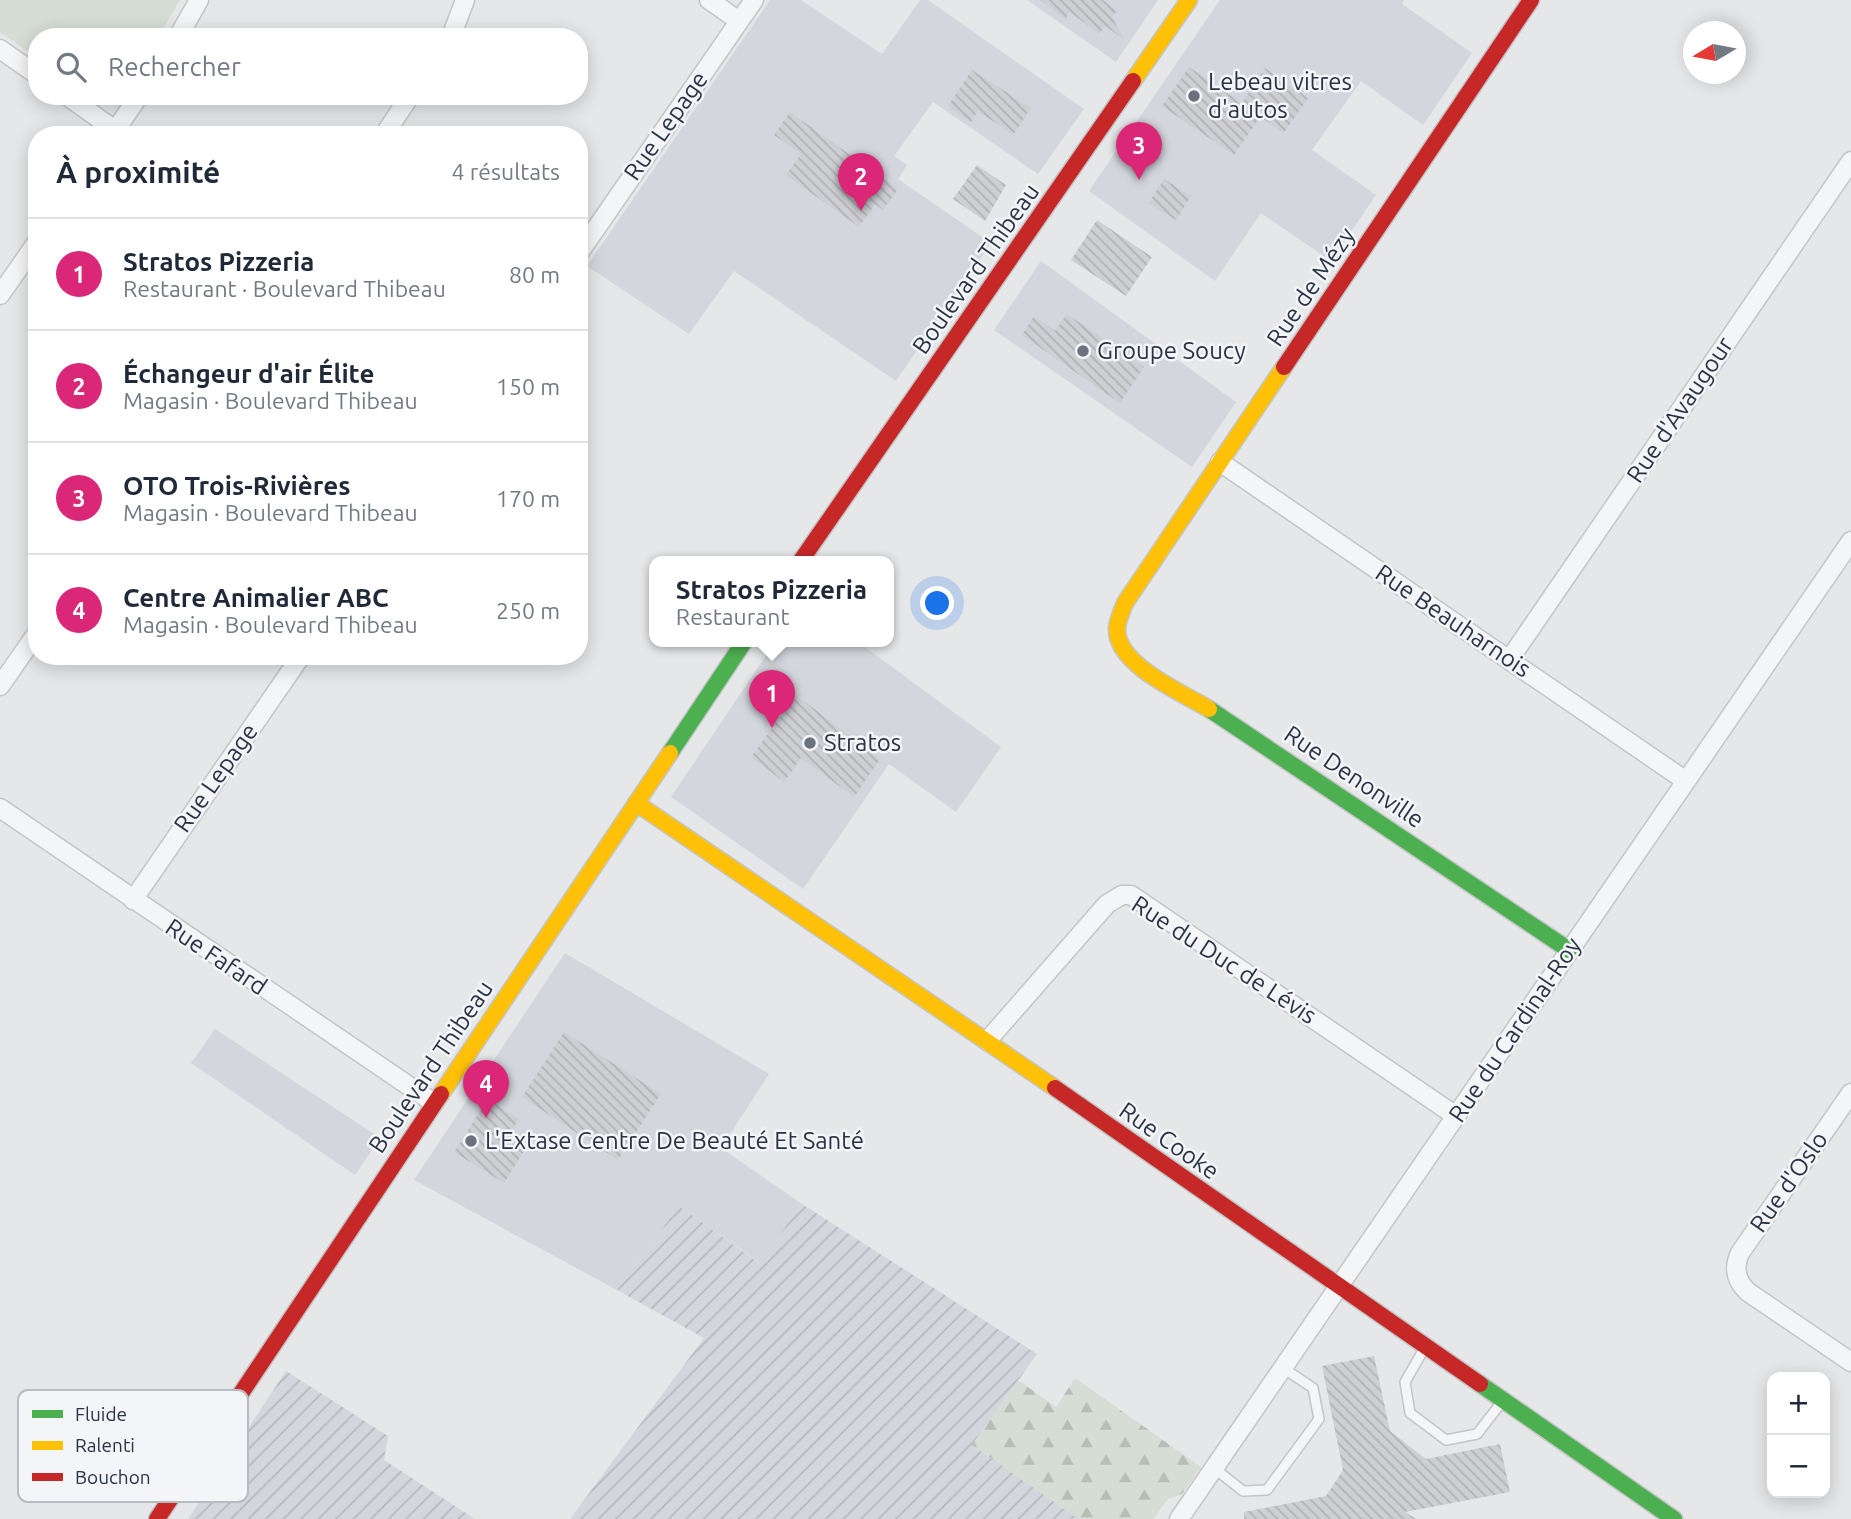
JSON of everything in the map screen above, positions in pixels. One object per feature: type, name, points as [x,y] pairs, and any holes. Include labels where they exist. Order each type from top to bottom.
[{"type":"street","points":[[183,28],[200,0]]},
{"type":"street","points":[[455,28],[466,0]]},
{"type":"street","points":[[709,0],[739,21]]},
{"type":"street","name":"Rue Lepage","points":[[588,240],[754,0]]},
{"type":"street","name":"Boulevard Thibeau","points":[[804,556],[1189,0]]},
{"type":"street","name":"Rue de Mézy","points":[[1118,639],[1116,627],[1125,603],[1531,0]]},
{"type":"street","points":[[0,49],[28,69]]},
{"type":"street","points":[[78,105],[105,126]]},
{"type":"street","points":[[117,126],[132,105]]},
{"type":"street","points":[[390,126],[405,105]]},
{"type":"street","name":"Rue d'Avaugour","points":[[1509,660],[1851,161]]},
{"type":"street","points":[[0,295],[28,256]]},
{"type":"street","name":"Rue Beauharnois","points":[[1220,462],[1686,781]]},
{"type":"street","name":"Rue du Cardinal-Roy","points":[[1179,1519],[1686,781],[1845,564],[1851,541]]},
{"type":"street","name":"Rue Denonville","points":[[1118,639],[1135,665],[1246,731],[1569,950]]},
{"type":"street","points":[[0,686],[28,646]]},
{"type":"street","name":"Boulevard Thibeau","points":[[243,1390],[741,647]]},
{"type":"street","name":"Rue Lepage","points":[[133,900],[295,665]]},
{"type":"street","name":"Rue Cooke","points":[[636,803],[987,1041],[1654,1510],[1674,1519]]},
{"type":"street","name":"Rue Fafard","points":[[0,808],[433,1103]]},
{"type":"street","name":"Rue du Duc de Lévis","points":[[987,1041],[1107,904],[1122,895],[1131,895],[1456,1116]]},
{"type":"street","name":"Rue d'Oslo","points":[[1850,1096],[1740,1254],[1736,1274],[1748,1292],[1851,1362]]},
{"type":"street","name":"Boulevard Thibeau","points":[[157,1519],[168,1502]]},
{"type":"lane","points":[[1425,1348],[1405,1382],[1410,1413],[1446,1440],[1477,1434],[1502,1402]]},
{"type":"lane","points":[[1214,1468],[1242,1491],[1267,1490],[1319,1419],[1312,1388],[1283,1368]]},
{"type":"shaded area","points":[[770,0],[801,0],[882,54],[920,0],[928,0],[1084,109],[1038,174],[933,102],[894,156],[907,165],[898,179],[991,243],[896,381],[734,271],[689,334],[588,265]]},
{"type":"shaded area","points":[[1027,0],[1158,0],[1116,62]]},
{"type":"shaded area","points":[[1220,0],[1404,0],[1402,4],[1472,53],[1423,125],[1361,81],[1312,150],[1376,195],[1331,261],[1261,213],[1215,281],[1089,191]]},
{"type":"shaded area","points":[[1041,261],[1236,402],[1192,467],[994,330]]},
{"type":"shaded area","points":[[772,647],[865,647],[1001,747],[956,812],[889,764],[803,889],[671,797]]},
{"type":"shaded area","points":[[565,953],[769,1074],[721,1148],[802,1204],[760,1263],[679,1206],[617,1290],[414,1180]]},
{"type":"shaded area","points":[[215,1029],[380,1138],[355,1175],[191,1063]]},
{"type":"shaded area","points":[[802,1204],[1037,1354],[972,1445],[1079,1519],[570,1519],[704,1338],[617,1290],[679,1206],[759,1263]]},
{"type":"shaded area","points":[[286,1371],[388,1436],[384,1460],[475,1519],[188,1519],[199,1502],[248,1502],[248,1428]]},
{"type":"green space","points":[[0,0],[180,0],[163,28],[28,28],[28,52],[0,32]]},
{"type":"green space","points":[[1075,1378],[1201,1467],[1182,1494],[1168,1499],[1153,1519],[1079,1519],[972,1445],[1018,1380],[1056,1407]]},
{"type":"building","points":[[1040,0],[1103,0],[1117,11],[1112,17],[1125,40],[1105,26],[1099,34],[1070,12],[1065,19]]},
{"type":"building","points":[[1189,67],[1242,103],[1265,68],[1308,98],[1284,133],[1260,117],[1234,155],[1162,106]]},
{"type":"building","points":[[972,70],[1031,108],[1013,135],[978,111],[971,122],[948,106]]},
{"type":"building","points":[[790,112],[898,189],[883,210],[875,204],[859,227],[786,175],[801,154],[774,135]]},
{"type":"building","points":[[977,165],[1006,185],[985,221],[953,199]]},
{"type":"building","points":[[1164,179],[1191,196],[1176,220],[1149,203]]},
{"type":"building","points":[[1097,220],[1152,257],[1126,296],[1071,260]]},
{"type":"building","name":"Groupe Soucy","points":[[1067,314],[1144,367],[1120,403],[1022,335],[1034,316],[1055,331]]},
{"type":"building","name":"Stratos","points":[[796,695],[880,759],[854,797],[801,758],[784,782],[751,757]]},
{"type":"building","points":[[564,1032],[661,1094],[618,1160],[522,1097]]},
{"type":"building","points":[[488,1099],[519,1119],[506,1139],[524,1151],[504,1183],[454,1152]]},
{"type":"building","points":[[1374,1356],[1390,1431],[1426,1459],[1500,1444],[1510,1492],[1405,1512],[1416,1519],[1244,1519],[1244,1512],[1326,1496],[1343,1470],[1322,1366]]},
{"type":"traffic: fast","points":[[670,753],[741,647]]},
{"type":"traffic: fast","points":[[1209,709],[1569,950]]},
{"type":"traffic: fast","points":[[1480,1384],[1674,1519]]},
{"type":"traffic: slow","points":[[1133,81],[1189,0]]},
{"type":"traffic: slow","points":[[1209,709],[1139,666],[1120,642],[1118,623],[1125,603],[1284,367]]},
{"type":"traffic: slow","points":[[441,1094],[670,753]]},
{"type":"traffic: slow","points":[[636,803],[1055,1088]]},
{"type":"traffic: jam","points":[[1284,367],[1531,0]]},
{"type":"traffic: jam","points":[[804,556],[1133,81]]},
{"type":"traffic: jam","points":[[1055,1088],[1480,1384]]},
{"type":"traffic: jam","points":[[243,1390],[441,1094]]},
{"type":"traffic: jam","points":[[157,1519],[168,1502]]},
{"type":"place","name":"Lebeau vitres d'autos","points":[[1194,96]]},
{"type":"place","name":"OTO Trois-Rivières","points":[[1139,180]]},
{"type":"place","name":"Échangeur d'air Élite","points":[[861,211]]},
{"type":"place","name":"Groupe Soucy","points":[[1083,351]]},
{"type":"place","name":"Stratos Pizzeria","points":[[772,728]]},
{"type":"place","name":"Stratos","points":[[810,743]]},
{"type":"place","name":"Centre Animalier ABC","points":[[486,1118]]},
{"type":"place","name":"L'Extase Centre De Beauté Et Santé","points":[[471,1141]]}]
